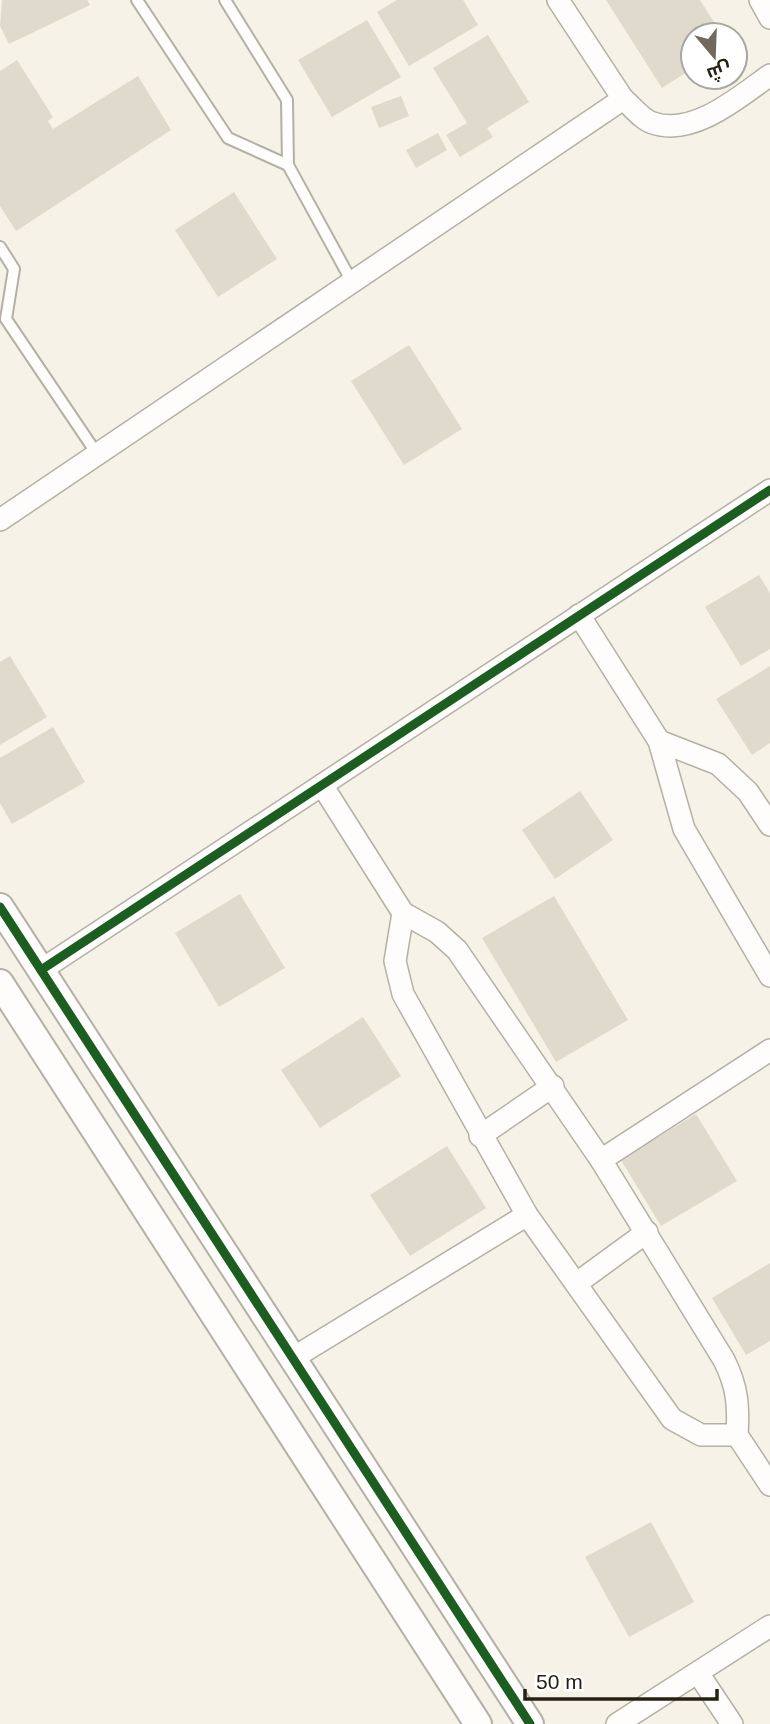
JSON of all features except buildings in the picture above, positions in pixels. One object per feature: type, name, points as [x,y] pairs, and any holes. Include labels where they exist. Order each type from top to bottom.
[{"type":"street","points":[[558,0],[623,99],[650,122],[677,128],[738,98],[770,75]]},
{"type":"street","points":[[760,0],[770,18]]},
{"type":"street","points":[[0,520],[623,99]]},
{"type":"street","points":[[41,970],[770,490]]},
{"type":"street","points":[[579,615],[659,741],[684,829],[762,943],[770,976]]},
{"type":"street","points":[[659,741],[718,764],[747,792],[770,825]]},
{"type":"street","points":[[322,785],[403,913],[437,932],[457,950],[601,1160],[735,1381],[739,1402],[737,1435],[770,1485]]},
{"type":"street","points":[[0,907],[530,1724]]},
{"type":"street","points":[[403,913],[395,961],[403,994],[480,1136],[527,1215],[672,1419],[701,1435],[737,1435]]},
{"type":"street","points":[[0,983],[478,1724]]},
{"type":"street","points":[[601,1160],[770,1050]]},
{"type":"street","points":[[480,1136],[552,1086]]},
{"type":"street","points":[[293,1358],[527,1215]]},
{"type":"street","points":[[577,1283],[647,1232]]},
{"type":"street","points":[[617,1724],[770,1626]]},
{"type":"street","points":[[698,1673],[732,1724]]},
{"type":"lane","points":[[137,0],[229,138],[288,165]]},
{"type":"lane","points":[[225,0],[287,100],[288,165],[352,282]]},
{"type":"lane","points":[[0,247],[14,269],[3,319],[97,454]]},
{"type":"cycle path","points":[[41,970],[770,490]]},
{"type":"cycle path","points":[[0,907],[530,1724]]}]
